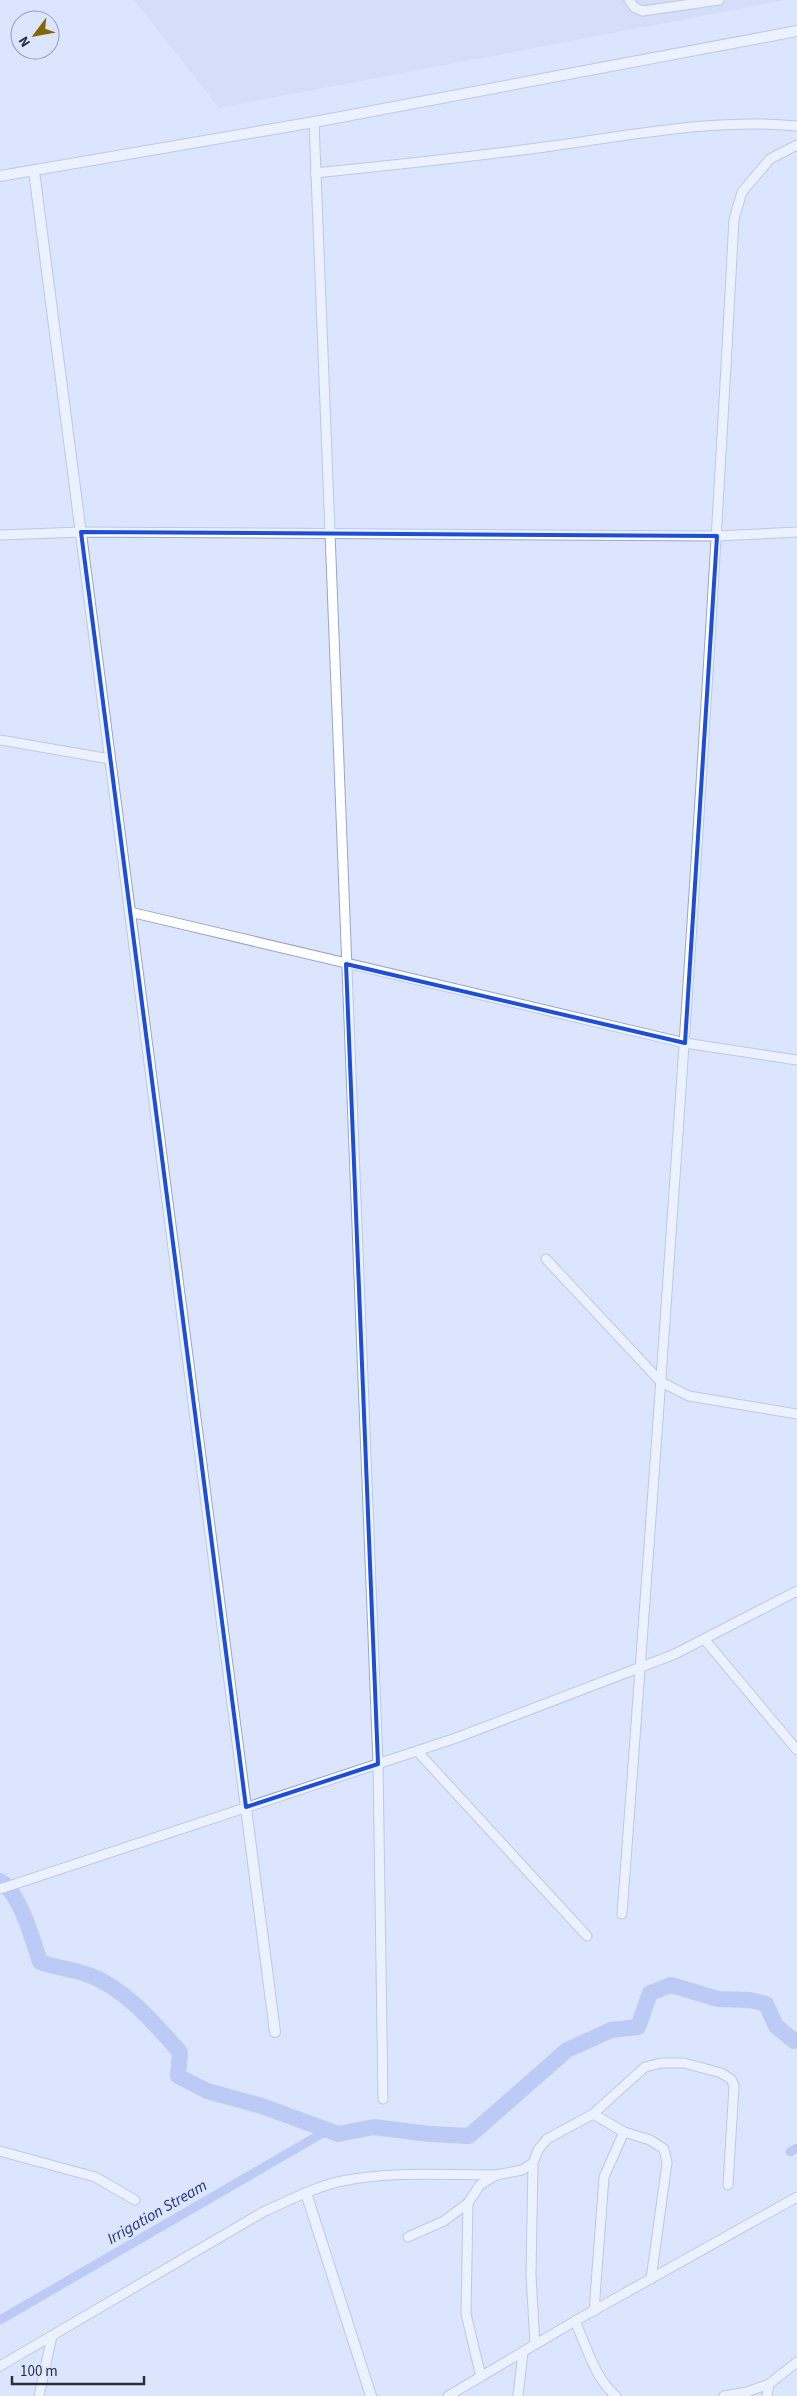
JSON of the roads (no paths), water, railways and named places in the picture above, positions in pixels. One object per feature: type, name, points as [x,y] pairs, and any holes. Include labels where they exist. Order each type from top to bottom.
[{"type":"street","points":[[629,0],[635,8],[643,11],[718,0]]},
{"type":"street","points":[[0,176],[314,122],[797,31]]},
{"type":"street","points":[[314,122],[378,1764],[382,2099]]},
{"type":"street","points":[[315,173],[484,155],[678,128],[765,123],[797,126]]},
{"type":"street","points":[[622,1914],[686,1043],[734,219],[742,192],[770,159],[797,145]]},
{"type":"street","points":[[34,171],[275,2032]]},
{"type":"street","points":[[0,535],[81,532],[717,536],[797,532]]},
{"type":"street","points":[[0,740],[110,759]]},
{"type":"street","points":[[130,912],[686,1043],[797,1060]]},
{"type":"street","points":[[546,1259],[662,1382],[689,1396],[797,1414]]},
{"type":"street","points":[[0,1889],[456,1738],[675,1654],[797,1591]]},
{"type":"street","points":[[704,1639],[797,1750]]},
{"type":"street","points":[[417,1751],[588,1936]]},
{"type":"street","points":[[535,2344],[531,2275],[533,2164],[538,2150],[547,2139],[593,2114],[645,2067],[661,2063],[684,2063],[721,2073],[731,2079],[734,2086],[728,2185]]},
{"type":"street","points":[[593,2114],[624,2132],[650,2140],[664,2149],[667,2163],[652,2279]]},
{"type":"street","points":[[594,2311],[604,2177],[624,2132]]},
{"type":"street","points":[[0,2151],[95,2177],[135,2200]]},
{"type":"street","points":[[0,2366],[263,2212],[306,2193],[340,2182],[383,2175],[496,2175],[522,2170],[533,2164]]},
{"type":"street","points":[[408,2237],[444,2221],[468,2203],[480,2185],[496,2175]]},
{"type":"street","points":[[306,2193],[371,2396]]},
{"type":"street","points":[[448,2396],[575,2321],[797,2198]]},
{"type":"street","points":[[468,2203],[466,2314],[481,2377]]},
{"type":"street","points":[[575,2321],[595,2367],[609,2390],[616,2396]]},
{"type":"street","points":[[39,2396],[52,2336]]},
{"type":"street","points":[[518,2396],[523,2352]]},
{"type":"street","points":[[724,2396],[747,2392],[769,2384],[797,2362]]},
{"type":"street","points":[[767,2396],[769,2384]]},
{"type":"waterway","points":[[0,1881],[14,1896],[20,1906],[40,1962],[89,1975],[102,1981],[127,1998],[150,2019],[180,2052],[178,2076],[207,2091],[262,2106],[338,2134],[374,2127],[430,2134],[469,2136],[567,2050],[611,2030],[638,2027],[650,1993],[671,1985],[718,1999],[750,2000],[766,2004],[776,2026],[794,2041],[797,2040]]},
{"type":"waterway","name":"Irrigation Stream","points":[[0,2320],[328,2130]]},
{"type":"waterway","points":[[790,2152],[797,2148]]}]
